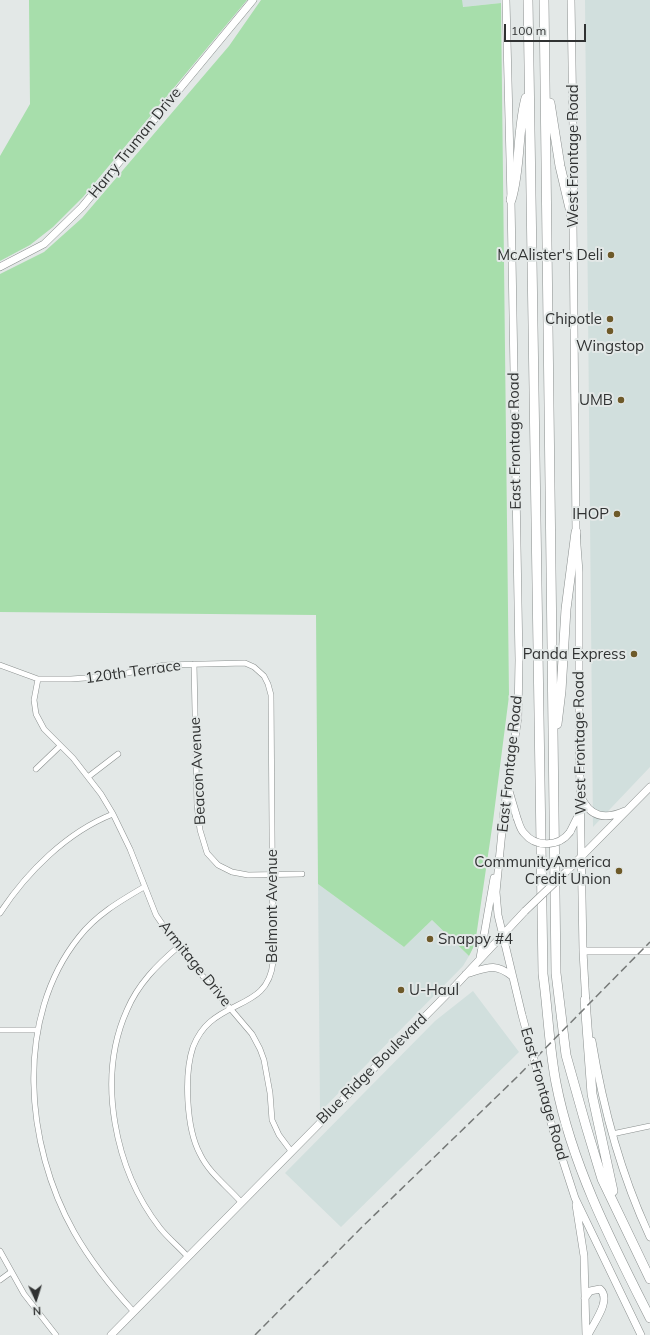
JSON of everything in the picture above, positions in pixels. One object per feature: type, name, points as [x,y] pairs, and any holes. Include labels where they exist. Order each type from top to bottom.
[{"type":"highway","points":[[528,0],[543,974],[556,1082],[569,1133],[594,1206],[650,1318]]},
{"type":"highway","points":[[544,0],[552,756],[556,973],[566,1055],[602,1179],[650,1278]]},
{"type":"highway","points":[[545,78],[560,166],[573,221]]},
{"type":"highway","points":[[511,200],[516,183],[521,116],[529,87]]},
{"type":"highway","points":[[552,756],[561,691],[566,609],[576,532]]},
{"type":"highway","points":[[585,1000],[592,1094],[616,1208]]},
{"type":"street","name":"Harry Truman Drive","points":[[0,267],[44,244],[82,207],[252,0]]},
{"type":"street","name":"East Frontage Road","points":[[506,0],[519,660],[518,717],[509,788],[504,810],[496,892],[498,916],[512,976],[553,1130],[575,1198],[641,1335]]},
{"type":"street","name":"West Frontage Road","points":[[570,0],[574,191],[576,532],[579,572],[580,795],[585,1000],[596,1065],[612,1134],[640,1217],[650,1237]]},
{"type":"street","name":"120th Terrace","points":[[0,665],[38,679],[102,678],[165,665],[245,663],[254,666],[264,676],[268,684],[271,699]]},
{"type":"street","name":"Beacon Avenue","points":[[194,664],[197,805],[200,830],[207,853],[218,864],[232,872],[248,875],[302,874]]},
{"type":"street","name":"Armitage Drive","points":[[38,679],[34,700],[36,714],[44,729],[88,777],[113,814],[130,849],[156,915],[178,946],[252,1034],[260,1049],[270,1094],[272,1120],[279,1135],[291,1152]]},
{"type":"street","name":"Belmont Avenue","points":[[241,1202],[212,1173],[199,1153],[192,1130],[188,1095],[190,1064],[196,1041],[210,1022],[231,1009],[252,999],[258,994],[266,984],[273,964],[271,699]]},
{"type":"street","points":[[36,769],[60,746]]},
{"type":"street","points":[[88,777],[118,754]]},
{"type":"street","name":"Blue Ridge Boulevard","points":[[111,1335],[466,974],[525,911],[650,787]]},
{"type":"street","points":[[509,788],[522,831],[535,842],[543,844],[557,842],[565,838],[570,832],[581,809]]},
{"type":"street","points":[[580,795],[586,806],[598,816],[606,817],[627,811]]},
{"type":"street","points":[[0,913],[18,888],[46,858],[82,830],[113,814]]},
{"type":"street","points":[[479,960],[495,872],[500,859]]},
{"type":"street","points":[[134,1312],[108,1283],[77,1237],[59,1200],[47,1167],[39,1134],[35,1100],[34,1066],[37,1030],[42,1008],[50,984],[63,959],[80,936],[98,918],[118,902],[144,887]]},
{"type":"street","points":[[178,946],[148,975],[127,1010],[116,1044],[113,1093],[120,1142],[135,1185],[161,1229],[188,1256]]},
{"type":"street","points":[[583,951],[650,951]]},
{"type":"street","points":[[466,974],[490,967],[498,967],[512,976]]},
{"type":"street","points":[[0,1030],[37,1030]]},
{"type":"street","points":[[612,1134],[650,1126]]},
{"type":"street","points":[[575,1198],[584,1256],[584,1301],[587,1335]]},
{"type":"street","points":[[0,1251],[24,1294],[56,1335]]},
{"type":"street","points":[[0,1280],[11,1272]]},
{"type":"street","points":[[584,1301],[590,1290],[600,1289],[603,1292],[604,1305],[587,1335]]},
{"type":"shaded area","points":[[462,0],[501,0],[501,3],[462,7]]},
{"type":"shaded area","points":[[585,0],[650,0],[650,767],[593,827]]},
{"type":"shaded area","points":[[318,884],[404,947],[432,920],[469,956],[463,966],[320,1112]]},
{"type":"shaded area","points":[[473,991],[519,1052],[341,1227],[285,1173],[435,1021]]},
{"type":"green space","points":[[29,0],[247,0],[83,197],[53,227],[30,245],[0,261],[0,156],[30,104]]},
{"type":"green space","points":[[261,0],[462,0],[463,7],[501,3],[509,696],[475,944],[469,956],[432,920],[404,947],[318,884],[316,615],[0,612],[0,274],[44,252],[82,218],[229,46]]},
{"type":"railway","points":[[255,1335],[361,1228],[517,1077],[650,942]]},
{"type":"place","name":"McAlister's Deli","points":[[611,255]]},
{"type":"place","name":"Chipotle","points":[[610,319]]},
{"type":"place","name":"Wingstop","points":[[610,331]]},
{"type":"place","name":"UMB","points":[[621,400]]},
{"type":"place","name":"IHOP","points":[[617,514]]},
{"type":"place","name":"Panda Express","points":[[634,654]]},
{"type":"place","name":"CommunityAmerica Credit Union","points":[[619,871]]},
{"type":"place","name":"Snappy #4","points":[[430,939]]},
{"type":"place","name":"U-Haul","points":[[401,990]]}]
